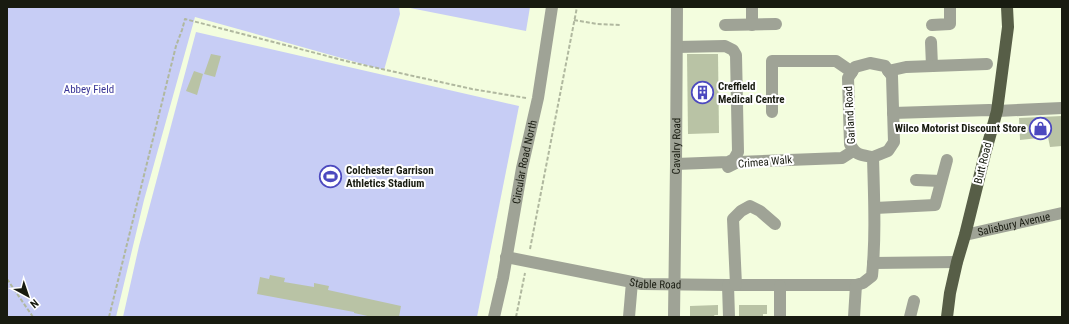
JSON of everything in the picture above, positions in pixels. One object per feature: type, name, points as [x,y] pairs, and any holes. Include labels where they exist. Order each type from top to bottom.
[{"type":"main road","name":"Butt Road","points":[[947,317],[950,293],[957,262],[997,111],[1008,27],[1007,7]]},
{"type":"street","name":"Circular Road North","points":[[494,317],[522,168],[538,98],[552,7]]},
{"type":"street","name":"Cavalry Road","points":[[674,317],[677,7]]},
{"type":"street","points":[[752,7],[752,25]]},
{"type":"street","points":[[932,25],[950,24],[950,7]]},
{"type":"street","points":[[725,25],[776,24]]},
{"type":"street","points":[[931,42],[932,66]]},
{"type":"street","points":[[676,167],[728,162],[734,159],[738,152],[736,55],[733,50],[725,46],[677,47]]},
{"type":"street","points":[[772,112],[772,61],[836,61],[852,72]]},
{"type":"street","name":"Garland Road","points":[[874,157],[862,155],[853,151],[850,144],[848,78],[855,67],[870,63],[885,66],[888,71]]},
{"type":"street","points":[[854,317],[856,285],[863,283],[872,276],[874,157],[888,151],[894,142],[892,76],[888,71],[906,67],[987,64]]},
{"type":"street","points":[[893,113],[1062,108]]},
{"type":"street","name":"Crimea Walk","points":[[676,167],[727,168],[738,162],[842,158],[853,151]]},
{"type":"street","points":[[874,208],[935,205],[947,160]]},
{"type":"street","points":[[916,180],[941,181]]},
{"type":"street","points":[[729,317],[732,285],[733,219],[741,211],[750,206],[760,211],[775,224]]},
{"type":"street","name":"Salisbury Avenue","points":[[965,235],[1062,214]]},
{"type":"street","name":"Stable Road","points":[[506,257],[642,284],[780,286],[856,285]]},
{"type":"street","points":[[873,263],[957,262]]},
{"type":"street","points":[[629,317],[632,282]]},
{"type":"street","points":[[780,286],[780,317]]},
{"type":"street","points":[[910,317],[914,301]]},
{"type":"path","points":[[516,317],[577,7]]},
{"type":"path","points":[[109,317],[176,46],[185,19],[350,62],[472,89],[527,99]]},
{"type":"path","points":[[574,20],[597,24],[620,25]]},
{"type":"path","points":[[7,279],[33,317]]},
{"type":"green space","name":"Abbey Field","points":[[7,7],[399,7],[400,14],[384,70],[195,17],[144,200],[116,317],[7,317]]},
{"type":"green space","points":[[405,7],[530,7],[526,31]]},
{"type":"green space","name":"Colchester Garrison Athletics Stadium","points":[[196,32],[519,106],[477,317],[123,317],[139,246]]},
{"type":"building","points":[[211,54],[221,56],[215,77],[204,74]]},
{"type":"building","name":"Creffield Medical Centre","points":[[687,54],[718,54],[719,133],[688,134]]},
{"type":"building","points":[[194,71],[203,74],[197,95],[186,91]]},
{"type":"building","name":"Wilco Motorist Discount Store","points":[[1062,116],[1062,146],[1050,147],[1048,137],[1020,140],[1019,118]]},
{"type":"building","points":[[270,275],[285,278],[284,282],[314,287],[314,283],[329,286],[328,290],[401,306],[399,317],[372,317],[354,312],[257,294],[260,277],[269,279]]},
{"type":"building","points":[[718,305],[718,315],[714,315],[715,317],[690,317],[690,306]]},
{"type":"building","points":[[739,305],[767,305],[767,314],[763,314],[763,317],[739,317]]},
{"type":"place","name":"Creffield Medical Centre","points":[[703,92]]},
{"type":"place","name":"Wilco Motorist Discount Store","points":[[1041,128]]},
{"type":"place","name":"Colchester Garrison Athletics Stadium","points":[[331,176]]}]
